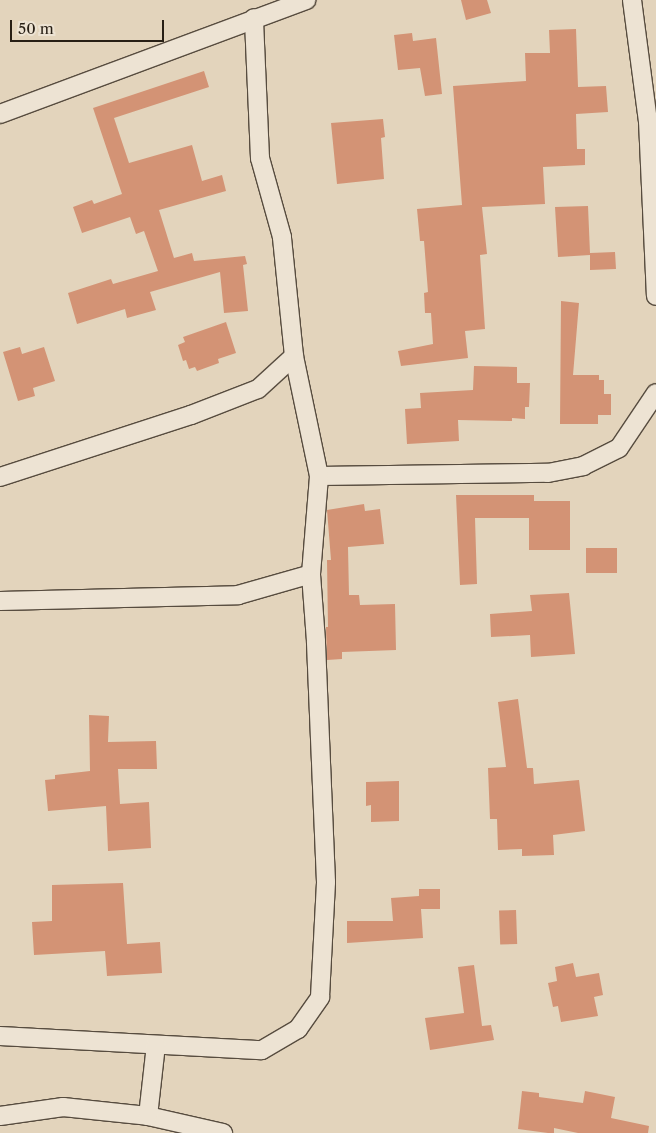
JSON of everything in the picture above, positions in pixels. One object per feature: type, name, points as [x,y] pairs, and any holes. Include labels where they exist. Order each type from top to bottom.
[{"type":"street","points":[[0,114],[306,0]]},
{"type":"street","points":[[632,0],[648,122],[656,296]]},
{"type":"street","points":[[0,1036],[262,1050],[298,1029],[320,997],[326,882],[316,641],[311,574],[319,476],[294,356],[282,237],[260,158],[254,18]]},
{"type":"street","points":[[0,477],[191,415],[258,389],[294,356]]},
{"type":"street","points":[[319,476],[548,473],[583,466],[619,448],[656,394]]},
{"type":"street","points":[[0,601],[238,595],[311,574]]},
{"type":"street","points":[[148,1116],[156,1045]]},
{"type":"street","points":[[0,1116],[63,1107],[148,1116],[223,1133]]},
{"type":"building","points":[[461,0],[487,0],[491,13],[466,20]]},
{"type":"building","points":[[576,29],[578,87],[606,86],[608,112],[576,114],[577,149],[585,149],[585,165],[543,167],[545,204],[482,207],[487,254],[480,255],[485,329],[465,331],[468,358],[401,366],[398,351],[433,344],[431,313],[425,313],[424,293],[428,292],[424,241],[420,241],[417,209],[462,205],[453,86],[526,81],[525,53],[550,53],[549,30]]},
{"type":"building","points":[[412,33],[413,41],[436,38],[442,94],[425,96],[420,68],[398,70],[394,35]]},
{"type":"building","points":[[204,71],[209,87],[114,118],[129,163],[192,145],[202,181],[222,175],[226,191],[159,210],[174,258],[192,253],[194,261],[245,256],[247,264],[243,265],[248,311],[224,313],[220,272],[150,292],[156,310],[127,318],[125,309],[77,324],[68,293],[111,279],[113,284],[158,271],[144,231],[136,234],[130,217],[82,233],[73,207],[92,200],[94,204],[122,194],[93,108]]},
{"type":"building","points":[[383,119],[385,137],[381,138],[384,179],[337,184],[331,123]]},
{"type":"building","points":[[588,206],[590,253],[615,252],[616,269],[590,270],[590,255],[558,257],[555,207]]},
{"type":"building","points":[[561,301],[579,303],[573,375],[599,375],[599,380],[604,380],[604,394],[611,394],[611,415],[598,415],[598,424],[560,424]]},
{"type":"building","points":[[226,322],[236,353],[218,359],[219,363],[197,371],[195,367],[189,369],[186,360],[183,361],[178,345],[185,342],[183,337]]},
{"type":"building","points":[[20,347],[22,354],[44,347],[55,381],[33,388],[35,396],[18,401],[3,352]]},
{"type":"building","points":[[474,366],[517,367],[517,383],[530,383],[529,407],[525,407],[525,419],[512,418],[512,421],[458,420],[459,441],[407,444],[405,409],[421,408],[420,393],[473,390]]},
{"type":"building","points":[[456,495],[534,495],[534,501],[570,501],[570,550],[529,550],[529,518],[475,518],[477,584],[460,585]]},
{"type":"building","points":[[364,504],[365,511],[380,509],[384,544],[348,547],[349,595],[359,595],[360,605],[395,604],[396,650],[342,652],[342,659],[327,660],[327,560],[331,560],[327,510]]},
{"type":"building","points":[[586,548],[617,548],[617,573],[586,573]]},
{"type":"building","points":[[569,593],[575,654],[531,657],[530,635],[491,637],[490,614],[532,611],[530,595]]},
{"type":"building","points":[[518,699],[527,768],[533,768],[534,784],[579,780],[585,831],[553,835],[554,855],[522,856],[522,849],[498,850],[497,819],[490,819],[488,768],[506,767],[498,702]]},
{"type":"building","points":[[89,715],[109,716],[108,742],[156,741],[157,769],[118,769],[120,804],[149,802],[151,848],[108,851],[106,806],[48,811],[45,780],[55,779],[55,775],[90,771]]},
{"type":"building","points":[[399,781],[399,821],[371,822],[371,805],[366,806],[366,782]]},
{"type":"building","points":[[123,883],[127,944],[160,942],[162,973],[107,976],[105,951],[34,955],[32,922],[52,921],[52,885]]},
{"type":"building","points":[[419,889],[440,889],[440,909],[421,909],[423,938],[347,943],[347,921],[393,921],[391,898],[419,896]]},
{"type":"building","points":[[516,910],[517,944],[500,945],[499,911]]},
{"type":"building","points":[[573,963],[576,977],[599,973],[603,995],[594,997],[598,1016],[561,1022],[558,1006],[553,1007],[548,983],[557,981],[555,967]]},
{"type":"building","points":[[474,965],[482,1026],[491,1025],[494,1040],[430,1050],[425,1018],[464,1013],[458,967]]},
{"type":"building","points":[[522,1091],[539,1093],[539,1097],[583,1103],[585,1091],[615,1097],[611,1118],[649,1126],[648,1133],[578,1133],[554,1128],[554,1133],[548,1133],[518,1129]]}]
